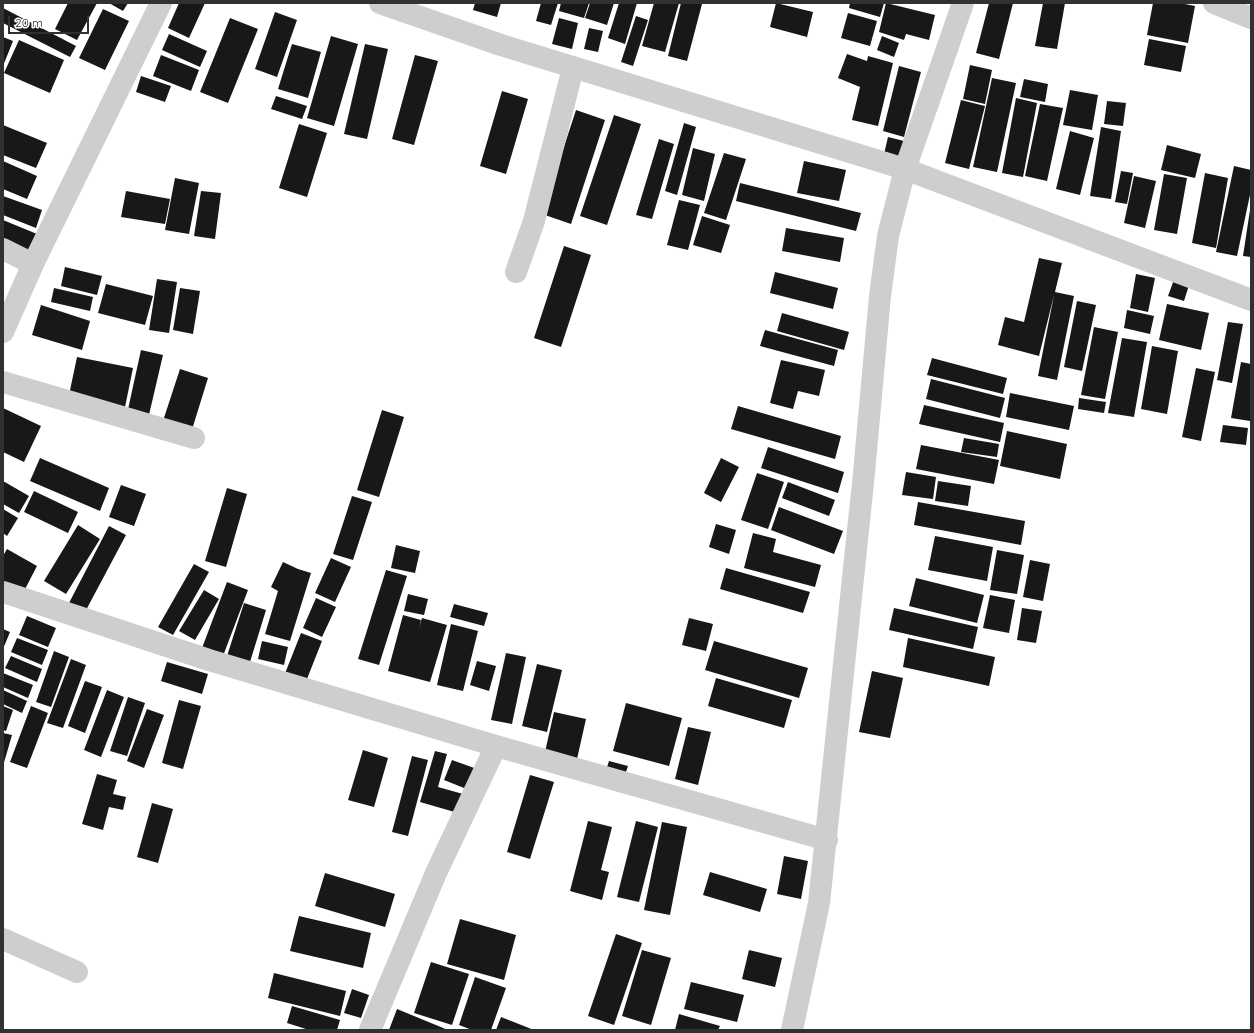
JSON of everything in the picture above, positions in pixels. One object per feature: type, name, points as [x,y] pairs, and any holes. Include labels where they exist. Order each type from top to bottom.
[{"type":"street","points":[[3,332],[33,264],[161,3]]},
{"type":"street","points":[[380,3],[573,68],[905,169],[1251,300]]},
{"type":"street","points":[[792,1030],[819,903],[827,840],[865,465],[880,296],[888,236],[905,169],[963,3]]},
{"type":"street","points":[[1214,3],[1251,18]]},
{"type":"street","points":[[516,272],[534,221],[573,68]]},
{"type":"street","points":[[3,250],[33,264]]},
{"type":"street","points":[[3,382],[194,438]]},
{"type":"street","points":[[3,592],[209,660],[496,746],[827,840]]},
{"type":"street","points":[[370,1030],[436,873],[496,746]]},
{"type":"street","points":[[3,939],[77,972]]},
{"type":"building","points":[[68,3],[97,3],[77,40],[55,29]]},
{"type":"building","points":[[109,3],[128,3],[123,11]]},
{"type":"building","points":[[179,3],[205,3],[189,38],[168,28]]},
{"type":"building","points":[[475,3],[501,3],[497,17],[473,10]]},
{"type":"building","points":[[541,3],[558,3],[551,25],[536,21]]},
{"type":"building","points":[[561,3],[589,3],[584,18],[559,11]]},
{"type":"building","points":[[590,3],[614,3],[607,25],[585,18]]},
{"type":"building","points":[[619,3],[637,3],[625,44],[608,38]]},
{"type":"building","points":[[654,3],[679,3],[665,52],[642,46]]},
{"type":"building","points":[[681,3],[702,4],[687,61],[668,56]]},
{"type":"building","points":[[776,3],[813,12],[807,37],[770,27]]},
{"type":"building","points":[[850,3],[884,3],[880,17],[849,8]]},
{"type":"building","points":[[886,3],[935,15],[929,40],[906,34],[904,40],[879,32]]},
{"type":"building","points":[[989,3],[1013,3],[999,59],[976,53]]},
{"type":"building","points":[[1043,3],[1065,3],[1057,49],[1035,46]]},
{"type":"building","points":[[1153,3],[1180,3],[1195,6],[1188,43],[1147,35]]},
{"type":"building","points":[[3,8],[76,46],[70,57],[3,23]]},
{"type":"building","points":[[103,9],[129,21],[105,70],[79,58]]},
{"type":"building","points":[[275,12],[297,20],[277,77],[255,69]]},
{"type":"building","points":[[848,13],[877,21],[870,46],[841,38]]},
{"type":"building","points":[[636,16],[648,20],[633,66],[621,62]]},
{"type":"building","points":[[230,18],[258,29],[228,103],[200,92]]},
{"type":"building","points":[[559,18],[578,23],[572,49],[552,44]]},
{"type":"building","points":[[589,28],[603,31],[598,52],[584,49]]},
{"type":"building","points":[[169,34],[207,51],[200,67],[162,50]]},
{"type":"building","points":[[331,36],[358,44],[334,126],[307,118]]},
{"type":"building","points":[[882,36],[899,43],[894,57],[877,50]]},
{"type":"building","points":[[3,37],[13,41],[3,66]]},
{"type":"building","points":[[1149,39],[1186,46],[1181,72],[1144,65]]},
{"type":"building","points":[[19,40],[64,60],[50,93],[4,73]]},
{"type":"building","points":[[292,44],[321,52],[308,98],[278,89]]},
{"type":"building","points":[[365,44],[388,49],[367,139],[344,134]]},
{"type":"building","points":[[847,54],[867,61],[868,56],[893,63],[878,126],[852,120],[860,87],[838,78]]},
{"type":"building","points":[[161,55],[199,70],[191,91],[153,76]]},
{"type":"building","points":[[415,55],[438,61],[414,145],[392,139]]},
{"type":"building","points":[[970,65],[992,70],[985,104],[963,99]]},
{"type":"building","points":[[899,66],[921,72],[904,137],[883,131]]},
{"type":"building","points":[[141,76],[171,86],[165,102],[136,92]]},
{"type":"building","points":[[992,78],[1016,83],[997,172],[973,167]]},
{"type":"building","points":[[1024,79],[1048,84],[1045,102],[1020,97]]},
{"type":"building","points":[[1070,90],[1098,95],[1092,130],[1063,125]]},
{"type":"building","points":[[502,91],[528,99],[506,174],[480,166]]},
{"type":"building","points":[[276,96],[307,106],[302,119],[271,109]]},
{"type":"building","points":[[1016,98],[1037,103],[1023,177],[1002,173]]},
{"type":"building","points":[[961,100],[985,106],[969,169],[945,163]]},
{"type":"building","points":[[1107,101],[1126,103],[1123,126],[1104,124]]},
{"type":"building","points":[[1040,104],[1063,108],[1047,181],[1025,176]]},
{"type":"building","points":[[576,110],[605,120],[571,224],[542,214]]},
{"type":"building","points":[[614,115],[641,124],[607,225],[580,216]]},
{"type":"building","points":[[684,123],[696,127],[677,195],[665,191]]},
{"type":"building","points":[[299,124],[327,133],[307,197],[279,188]]},
{"type":"building","points":[[3,125],[47,143],[36,168],[3,155]]},
{"type":"building","points":[[1101,127],[1121,131],[1111,199],[1090,196]]},
{"type":"building","points":[[1070,131],[1094,138],[1080,195],[1056,189]]},
{"type":"building","points":[[888,137],[908,142],[903,159],[884,154]]},
{"type":"building","points":[[659,139],[674,144],[652,219],[636,215]]},
{"type":"building","points":[[1167,145],[1201,154],[1195,178],[1161,170]]},
{"type":"building","points":[[693,148],[715,154],[704,201],[682,195]]},
{"type":"building","points":[[724,153],[746,159],[726,220],[704,213]]},
{"type":"building","points":[[3,161],[37,176],[27,199],[3,189]]},
{"type":"building","points":[[804,161],[846,170],[839,201],[797,193]]},
{"type":"building","points":[[1234,166],[1251,170],[1251,190],[1237,256],[1216,252]]},
{"type":"building","points":[[1121,171],[1133,173],[1127,204],[1115,202]]},
{"type":"building","points":[[1205,173],[1228,178],[1216,248],[1192,243]]},
{"type":"building","points":[[1164,174],[1187,178],[1177,234],[1154,230]]},
{"type":"building","points":[[1134,176],[1156,181],[1145,228],[1124,223]]},
{"type":"building","points":[[175,178],[199,183],[189,234],[165,230]]},
{"type":"building","points":[[740,183],[861,213],[856,231],[736,201]]},
{"type":"building","points":[[126,191],[170,199],[165,224],[121,217]]},
{"type":"building","points":[[201,191],[221,193],[215,239],[194,236]]},
{"type":"building","points":[[3,196],[42,210],[36,228],[3,215]]},
{"type":"building","points":[[679,200],[700,205],[688,250],[667,245]]},
{"type":"building","points":[[1251,210],[1251,257],[1243,256]]},
{"type":"building","points":[[702,216],[730,225],[721,253],[693,245]]},
{"type":"building","points":[[3,220],[37,234],[29,251],[3,241]]},
{"type":"building","points":[[786,228],[844,238],[840,262],[782,251]]},
{"type":"building","points":[[564,246],[591,255],[561,347],[534,338]]},
{"type":"building","points":[[1039,258],[1062,263],[1055,292],[1074,296],[1057,380],[1038,376],[1054,295],[1039,356],[998,345],[1005,317],[1024,322]]},
{"type":"building","points":[[65,267],[102,276],[97,295],[61,286]]},
{"type":"building","points":[[775,272],[838,288],[833,309],[770,293]]},
{"type":"building","points":[[1136,274],[1155,278],[1148,312],[1130,308]]},
{"type":"building","points":[[1175,277],[1190,282],[1184,301],[1168,296]]},
{"type":"building","points":[[157,279],[177,282],[169,333],[149,330]]},
{"type":"building","points":[[106,284],[153,296],[145,325],[98,313]]},
{"type":"building","points":[[54,288],[93,297],[90,311],[51,302]]},
{"type":"building","points":[[180,288],[200,291],[193,334],[173,330]]},
{"type":"building","points":[[1077,301],[1096,305],[1082,371],[1064,367]]},
{"type":"building","points":[[1167,304],[1209,313],[1201,350],[1159,340]]},
{"type":"building","points":[[41,305],[90,321],[82,350],[32,335]]},
{"type":"building","points":[[1127,310],[1154,316],[1150,334],[1124,328]]},
{"type":"building","points":[[782,313],[849,332],[844,350],[777,331]]},
{"type":"building","points":[[1228,322],[1243,324],[1232,383],[1217,380]]},
{"type":"building","points":[[1094,327],[1118,332],[1105,399],[1081,395]]},
{"type":"building","points":[[765,330],[838,350],[834,366],[760,346]]},
{"type":"building","points":[[1122,338],[1147,342],[1134,417],[1108,413]]},
{"type":"building","points":[[1152,346],[1178,351],[1167,414],[1141,409]]},
{"type":"building","points":[[141,350],[163,355],[148,419],[127,414]]},
{"type":"building","points":[[77,357],[133,368],[125,407],[69,395]]},
{"type":"building","points":[[932,358],[1007,378],[1003,394],[927,375]]},
{"type":"building","points":[[781,360],[825,370],[819,396],[798,391],[793,409],[770,403]]},
{"type":"building","points":[[1241,362],[1251,364],[1250,421],[1231,418]]},
{"type":"building","points":[[1196,368],[1215,372],[1201,441],[1182,437]]},
{"type":"building","points":[[180,369],[208,378],[190,436],[161,427]]},
{"type":"building","points":[[931,379],[1005,398],[1000,418],[926,399]]},
{"type":"building","points":[[1010,393],[1074,406],[1069,430],[1006,417]]},
{"type":"building","points":[[1079,398],[1106,402],[1104,413],[1078,409]]},
{"type":"building","points":[[924,405],[1004,423],[1000,442],[919,424]]},
{"type":"building","points":[[738,406],[841,436],[835,459],[731,429]]},
{"type":"building","points":[[3,408],[41,426],[24,462],[3,452]]},
{"type":"building","points":[[382,410],[404,417],[379,497],[357,490]]},
{"type":"building","points":[[1223,425],[1248,428],[1246,445],[1220,442]]},
{"type":"building","points":[[1007,431],[1067,444],[1060,479],[1000,466]]},
{"type":"building","points":[[964,438],[999,444],[997,457],[961,452]]},
{"type":"building","points":[[921,445],[999,460],[994,484],[916,469]]},
{"type":"building","points":[[768,447],[844,472],[838,493],[761,468]]},
{"type":"building","points":[[40,458],[109,488],[100,511],[30,481]]},
{"type":"building","points":[[721,458],[739,467],[721,502],[704,493]]},
{"type":"building","points":[[906,472],[936,477],[933,499],[902,495]]},
{"type":"building","points":[[757,473],[784,482],[768,529],[741,520]]},
{"type":"building","points":[[3,481],[29,496],[19,513],[3,504]]},
{"type":"building","points":[[938,481],[971,486],[968,506],[935,501]]},
{"type":"building","points":[[788,482],[835,500],[829,516],[782,498]]},
{"type":"building","points":[[121,485],[146,494],[134,526],[109,517]]},
{"type":"building","points":[[227,488],[247,494],[226,567],[205,561]]},
{"type":"building","points":[[34,491],[78,512],[68,533],[24,512]]},
{"type":"building","points":[[352,496],[372,502],[353,560],[333,554]]},
{"type":"building","points":[[918,502],[1025,521],[1021,545],[914,525]]},
{"type":"building","points":[[779,507],[843,531],[834,554],[771,530]]},
{"type":"building","points":[[3,509],[18,518],[7,536],[3,533]]},
{"type":"building","points":[[716,524],[736,530],[729,554],[709,547]]},
{"type":"building","points":[[78,525],[100,539],[66,594],[44,581]]},
{"type":"building","points":[[109,526],[126,535],[85,612],[69,603]]},
{"type":"building","points":[[753,533],[776,539],[773,552],[821,565],[815,587],[744,568]]},
{"type":"building","points":[[935,536],[993,547],[987,581],[928,570]]},
{"type":"building","points":[[396,545],[420,551],[415,573],[391,568]]},
{"type":"building","points":[[7,549],[37,566],[22,595],[3,584],[3,556]]},
{"type":"building","points":[[997,550],[1024,555],[1017,594],[990,590]]},
{"type":"building","points":[[331,558],[351,567],[335,602],[315,593]]},
{"type":"building","points":[[1030,560],[1050,564],[1043,601],[1023,597]]},
{"type":"building","points":[[283,562],[311,573],[290,641],[265,634],[278,591],[271,587]]},
{"type":"building","points":[[194,564],[209,572],[173,635],[158,627]]},
{"type":"building","points":[[726,568],[810,592],[803,613],[720,589]]},
{"type":"building","points":[[386,570],[407,576],[379,665],[358,659]]},
{"type":"building","points":[[916,578],[984,595],[977,623],[909,606]]},
{"type":"building","points":[[227,582],[248,590],[223,656],[202,648]]},
{"type":"building","points":[[204,590],[219,599],[195,640],[179,631]]},
{"type":"building","points":[[408,594],[428,599],[424,615],[404,611]]},
{"type":"building","points":[[990,595],[1015,600],[1009,633],[983,628]]},
{"type":"building","points":[[316,598],[336,607],[322,637],[303,628]]},
{"type":"building","points":[[244,603],[266,610],[250,662],[227,656]]},
{"type":"building","points":[[454,604],[488,613],[484,626],[450,617]]},
{"type":"building","points":[[894,608],[978,627],[973,649],[889,630]]},
{"type":"building","points":[[1022,608],[1042,611],[1036,643],[1017,640]]},
{"type":"building","points":[[403,615],[421,620],[419,628],[422,618],[447,625],[430,682],[388,671]]},
{"type":"building","points":[[27,616],[56,628],[48,647],[19,635]]},
{"type":"building","points":[[689,618],[713,624],[706,651],[682,645]]},
{"type":"building","points":[[451,624],[478,631],[463,691],[437,685]]},
{"type":"building","points":[[3,629],[10,632],[3,649]]},
{"type":"building","points":[[301,633],[322,641],[305,684],[284,676]]},
{"type":"building","points":[[17,638],[48,650],[42,665],[11,652]]},
{"type":"building","points":[[908,638],[995,657],[989,686],[903,667]]},
{"type":"building","points":[[262,641],[288,647],[284,665],[258,659]]},
{"type":"building","points":[[714,641],[808,668],[799,698],[705,670]]},
{"type":"building","points":[[54,651],[69,657],[51,707],[36,702]]},
{"type":"building","points":[[506,653],[526,657],[512,724],[491,720]]},
{"type":"building","points":[[11,656],[42,669],[37,682],[5,668]]},
{"type":"building","points":[[71,659],[86,665],[63,728],[47,723]]},
{"type":"building","points":[[477,661],[496,666],[489,691],[470,685]]},
{"type":"building","points":[[167,662],[208,674],[202,694],[161,681]]},
{"type":"building","points":[[537,664],[562,670],[547,732],[522,726]]},
{"type":"building","points":[[872,671],[903,678],[890,738],[859,732]]},
{"type":"building","points":[[3,673],[33,685],[28,698],[3,687]]},
{"type":"building","points":[[716,678],[792,700],[784,728],[708,706]]},
{"type":"building","points":[[85,681],[102,687],[85,733],[68,726]]},
{"type":"building","points":[[3,690],[27,701],[22,713],[3,704]]},
{"type":"building","points":[[107,690],[124,697],[101,757],[84,750]]},
{"type":"building","points":[[128,697],[145,703],[127,756],[110,751]]},
{"type":"building","points":[[179,700],[201,706],[183,769],[162,763]]},
{"type":"building","points":[[626,703],[682,718],[669,766],[613,751]]},
{"type":"building","points":[[3,706],[13,710],[6,731],[3,730]]},
{"type":"building","points":[[31,706],[48,713],[27,768],[10,762]]},
{"type":"building","points":[[147,709],[164,715],[144,768],[127,761]]},
{"type":"building","points":[[554,712],[586,719],[577,759],[545,752]]},
{"type":"building","points":[[688,727],[711,732],[698,785],[675,779]]},
{"type":"building","points":[[3,733],[12,735],[3,766]]},
{"type":"building","points":[[363,750],[388,758],[374,807],[348,800]]},
{"type":"building","points":[[435,751],[447,754],[438,787],[463,794],[458,813],[420,802]]},
{"type":"building","points":[[412,756],[428,760],[408,836],[392,832]]},
{"type":"building","points":[[452,760],[477,769],[469,790],[444,780]]},
{"type":"building","points":[[609,761],[628,766],[624,778],[605,773]]},
{"type":"building","points":[[97,774],[117,780],[113,794],[126,797],[123,810],[109,807],[103,830],[82,824]]},
{"type":"building","points":[[530,775],[554,782],[530,859],[507,852]]},
{"type":"building","points":[[152,803],[173,809],[158,863],[137,857]]},
{"type":"building","points":[[588,821],[612,827],[601,870],[609,872],[602,900],[570,891]]},
{"type":"building","points":[[636,821],[658,827],[639,902],[617,897]]},
{"type":"building","points":[[662,822],[687,827],[670,915],[644,910]]},
{"type":"building","points":[[784,856],[808,861],[801,899],[777,894]]},
{"type":"building","points":[[710,872],[767,889],[760,912],[703,895]]},
{"type":"building","points":[[325,873],[395,894],[385,927],[315,906]]},
{"type":"building","points":[[299,916],[371,933],[363,968],[290,951]]},
{"type":"building","points":[[460,919],[516,935],[504,980],[447,964]]},
{"type":"building","points":[[616,934],[642,943],[614,1025],[588,1016]]},
{"type":"building","points":[[642,950],[671,958],[651,1025],[622,1016]]},
{"type":"building","points":[[749,950],[782,958],[775,987],[742,979]]},
{"type":"building","points":[[431,962],[469,974],[452,1025],[414,1013]]},
{"type":"building","points":[[274,973],[346,991],[340,1016],[268,998]]},
{"type":"building","points":[[475,977],[506,988],[491,1030],[472,1030],[459,1025]]},
{"type":"building","points":[[691,982],[744,995],[737,1022],[684,1009]]},
{"type":"building","points":[[352,989],[369,995],[361,1018],[344,1013]]},
{"type":"building","points":[[292,1006],[340,1020],[337,1030],[309,1030],[287,1023]]},
{"type":"building","points":[[397,1009],[448,1030],[389,1030]]},
{"type":"building","points":[[679,1014],[720,1026],[718,1030],[675,1030]]},
{"type":"building","points":[[501,1017],[534,1030],[496,1030]]}]
